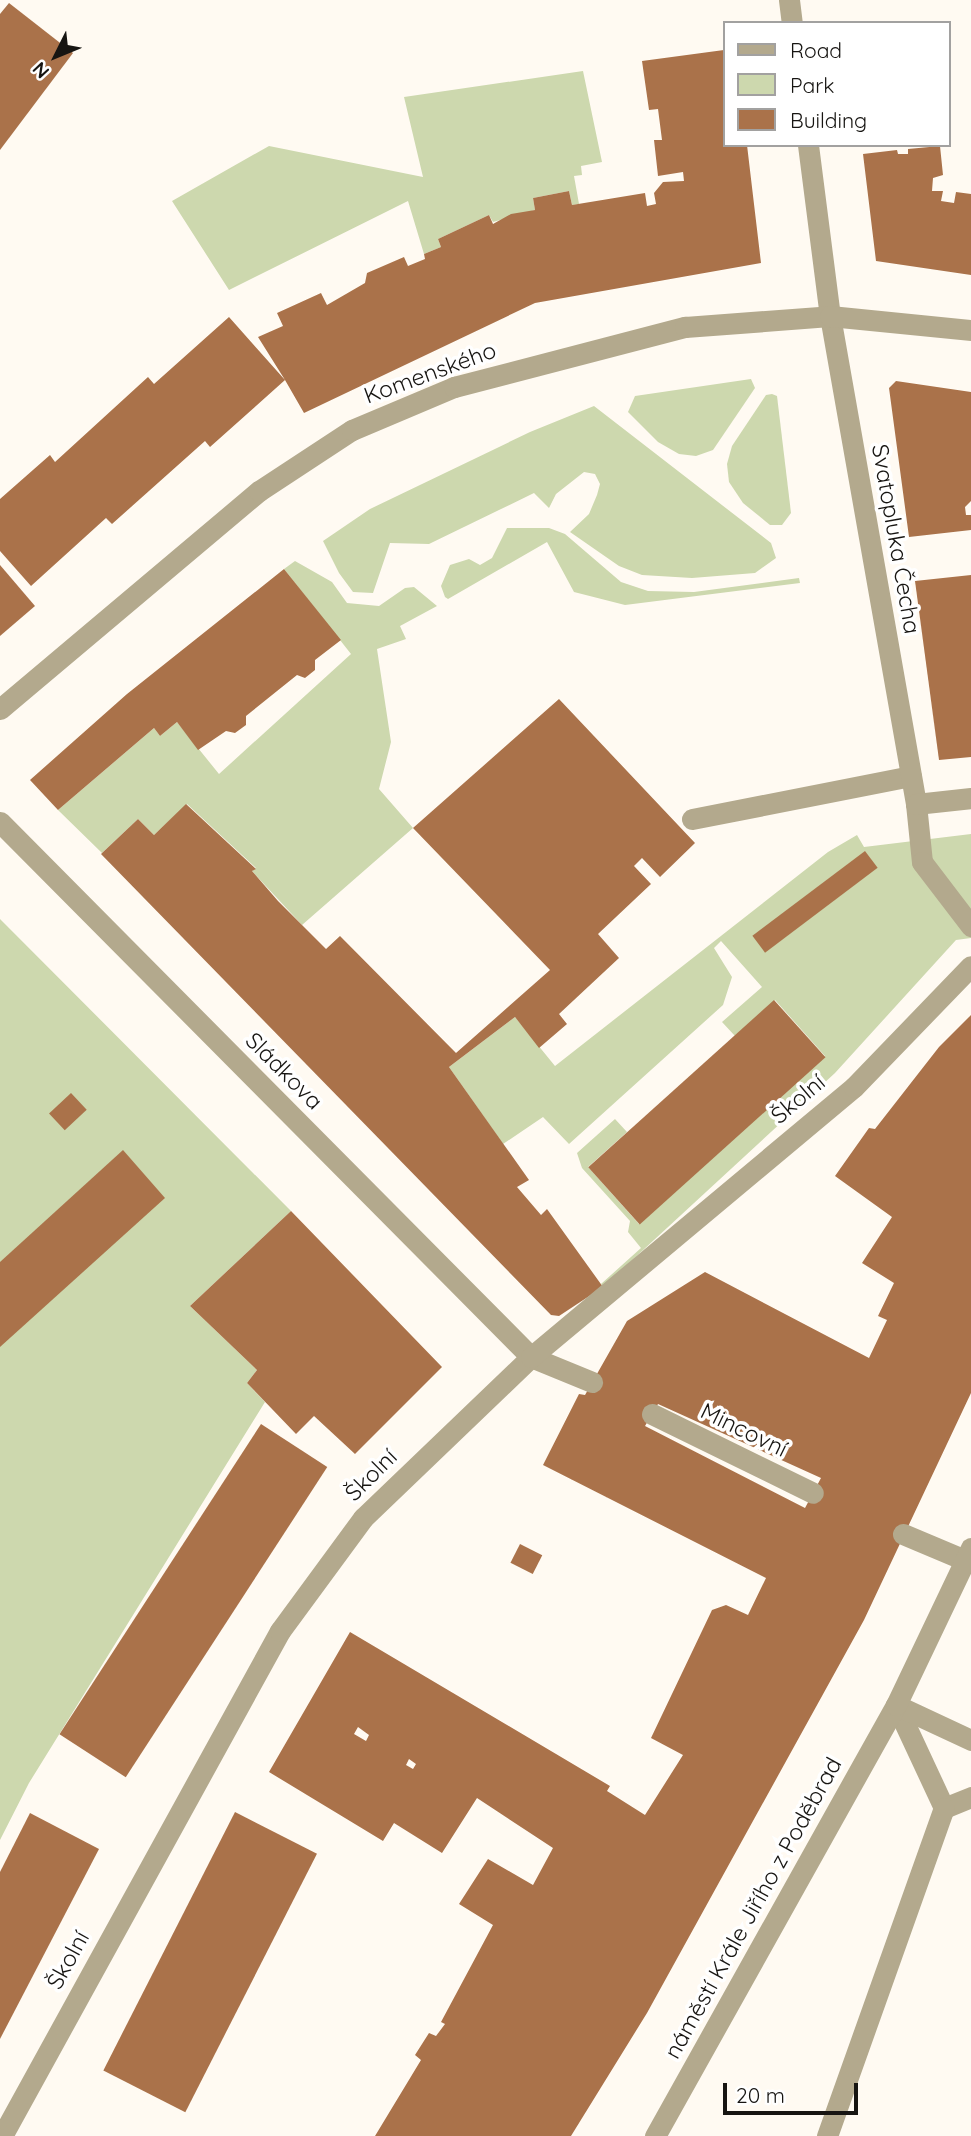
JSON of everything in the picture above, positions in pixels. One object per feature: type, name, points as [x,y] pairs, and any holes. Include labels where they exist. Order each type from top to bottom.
[{"type":"street","points":[[789,0],[792,21]]},
{"type":"street","name":"Svatopluka Čecha","points":[[808,147],[830,316],[916,804],[922,862],[971,926]]},
{"type":"street","name":"Komenského","points":[[0,709],[259,491],[352,430],[454,387],[659,333],[830,316],[971,330]]},
{"type":"street","points":[[692,818],[911,776]]},
{"type":"street","points":[[916,804],[971,798]]},
{"type":"street","name":"Sládkova","points":[[0,822],[531,1357]]},
{"type":"street","name":"Školní","points":[[2,2136],[280,1631],[363,1518],[531,1357],[854,1087],[950,991],[971,966]]},
{"type":"street","points":[[531,1357],[592,1382]]},
{"type":"street","name":"Mincovní","points":[[652,1414],[813,1493]]},
{"type":"street","name":"náměstí Krále Jiřího z Poděbrad","points":[[655,2136],[896,1705],[968,1554],[903,1534]]},
{"type":"street","points":[[896,1705],[971,1740]]},
{"type":"street","points":[[827,2136],[944,1808],[896,1705]]},
{"type":"street","points":[[944,1808],[971,1797]]},
{"type":"green space","points":[[583,71],[602,162],[581,166],[582,175],[574,176],[579,204],[572,205],[569,191],[533,198],[535,210],[493,222],[489,215],[438,239],[441,247],[424,254],[408,201],[229,290],[172,201],[269,146],[423,177],[404,97]]},
{"type":"green space","points":[[751,379],[755,388],[713,450],[696,456],[679,454],[658,442],[628,412],[635,396]]},
{"type":"green space","points":[[766,395],[777,396],[791,513],[782,525],[770,525],[743,503],[729,482],[727,464],[732,446]]},
{"type":"green space","points":[[594,406],[771,543],[776,558],[755,573],[692,578],[642,575],[619,566],[570,532],[589,514],[600,484],[595,474],[584,472],[556,494],[549,508],[534,493],[429,544],[390,543],[373,593],[353,592],[339,573],[323,541],[370,509],[530,432]]},
{"type":"green space","points":[[507,528],[549,528],[565,534],[621,582],[648,591],[694,592],[799,578],[800,583],[625,605],[574,592],[547,542],[448,599],[445,597],[441,586],[450,565],[469,559],[480,565],[492,558]]},
{"type":"green space","points":[[295,561],[332,582],[347,603],[379,606],[405,588],[414,587],[437,606],[400,626],[406,639],[377,649],[391,742],[379,789],[413,828],[302,925],[252,871],[256,868],[187,804],[154,835],[138,819],[102,853],[58,810],[154,728],[160,736],[177,722],[219,774],[351,654],[284,569]]},
{"type":"green space","points":[[971,834],[971,938],[956,940],[835,1073],[603,1287],[601,1284],[641,1248],[628,1232],[630,1221],[582,1168],[577,1153],[615,1119],[627,1132],[588,1167],[639,1224],[825,1056],[775,1000],[735,1036],[722,1022],[762,987],[721,941],[714,948],[732,977],[723,1005],[569,1144],[543,1117],[503,1144],[449,1067],[515,1017],[555,1066],[828,852],[857,835],[864,847]]},
{"type":"green space","points":[[0,919],[291,1211],[190,1306],[257,1370],[247,1383],[265,1402],[29,1783],[0,1840]]},
{"type":"building","points":[[9,3],[73,53],[0,150],[0,14]]},
{"type":"building","points":[[722,50],[722,147],[747,147],[761,263],[535,303],[304,413],[258,337],[283,326],[277,313],[321,293],[327,305],[365,283],[367,273],[404,257],[408,266],[425,259],[424,254],[441,247],[438,239],[489,215],[493,224],[511,214],[535,210],[533,198],[569,191],[572,205],[645,193],[647,206],[656,204],[654,193],[663,182],[684,181],[683,172],[658,176],[654,140],[662,140],[658,109],[649,110],[642,61]]},
{"type":"building","points":[[940,147],[943,175],[933,178],[932,191],[943,191],[941,201],[954,203],[956,192],[971,194],[971,275],[876,261],[863,154],[897,150],[898,154],[908,154],[908,149]]},
{"type":"building","points":[[229,317],[285,380],[210,447],[205,441],[112,524],[106,518],[31,586],[0,551],[0,499],[50,455],[55,462],[148,377],[154,384]]},
{"type":"building","points":[[896,381],[971,392],[971,501],[965,507],[966,515],[971,515],[971,530],[909,537],[889,388]]},
{"type":"building","points":[[0,565],[35,606],[0,636]]},
{"type":"building","points":[[284,569],[341,640],[315,660],[315,670],[305,678],[297,675],[246,716],[246,725],[235,733],[226,731],[198,750],[177,722],[160,736],[154,728],[58,810],[30,780],[127,694]]},
{"type":"building","points":[[971,575],[971,757],[939,760],[915,581]]},
{"type":"building","points":[[559,699],[695,843],[660,877],[642,858],[634,866],[651,884],[598,934],[619,958],[559,1014],[567,1024],[539,1048],[515,1017],[449,1067],[529,1180],[517,1187],[541,1215],[547,1209],[603,1287],[559,1316],[551,1315],[101,854],[138,819],[154,835],[186,804],[256,869],[252,871],[278,901],[326,949],[340,936],[456,1053],[550,970],[413,828]]},
{"type":"building","points":[[865,851],[878,868],[765,953],[752,936]]},
{"type":"building","points":[[774,1000],[826,1057],[640,1225],[588,1167]]},
{"type":"building","points":[[971,1015],[971,1393],[864,1620],[647,2013],[571,2136],[375,2136],[421,2060],[415,2055],[429,2033],[436,2036],[445,2024],[441,2022],[493,1925],[459,1904],[488,1859],[533,1885],[553,1848],[477,1798],[442,1853],[394,1823],[383,1841],[269,1772],[350,1632],[610,1786],[607,1791],[645,1815],[683,1755],[651,1738],[712,1610],[726,1605],[748,1615],[766,1578],[543,1465],[579,1394],[585,1395],[627,1321],[705,1272],[869,1358],[887,1320],[878,1316],[894,1283],[862,1263],[892,1217],[835,1176],[869,1128],[875,1129],[939,1047]],"holes":[[[658,1404],[821,1478],[805,1508],[645,1426]],[[358,1727],[369,1735],[366,1741],[354,1734]],[[409,1759],[416,1764],[413,1769],[406,1765]]]},
{"type":"building","points":[[71,1093],[87,1110],[65,1130],[49,1113]]},
{"type":"building","points":[[123,1150],[165,1198],[0,1347],[0,1262]]},
{"type":"building","points":[[291,1211],[442,1367],[355,1454],[314,1416],[296,1434],[247,1383],[257,1370],[190,1306]]},
{"type":"building","points":[[261,1424],[327,1467],[126,1777],[59,1734]]},
{"type":"building","points":[[520,1544],[542,1555],[533,1574],[510,1563]]},
{"type":"building","points":[[235,1812],[317,1854],[185,2112],[103,2070]]},
{"type":"building","points":[[30,1813],[99,1849],[0,2039],[0,1872]]}]
